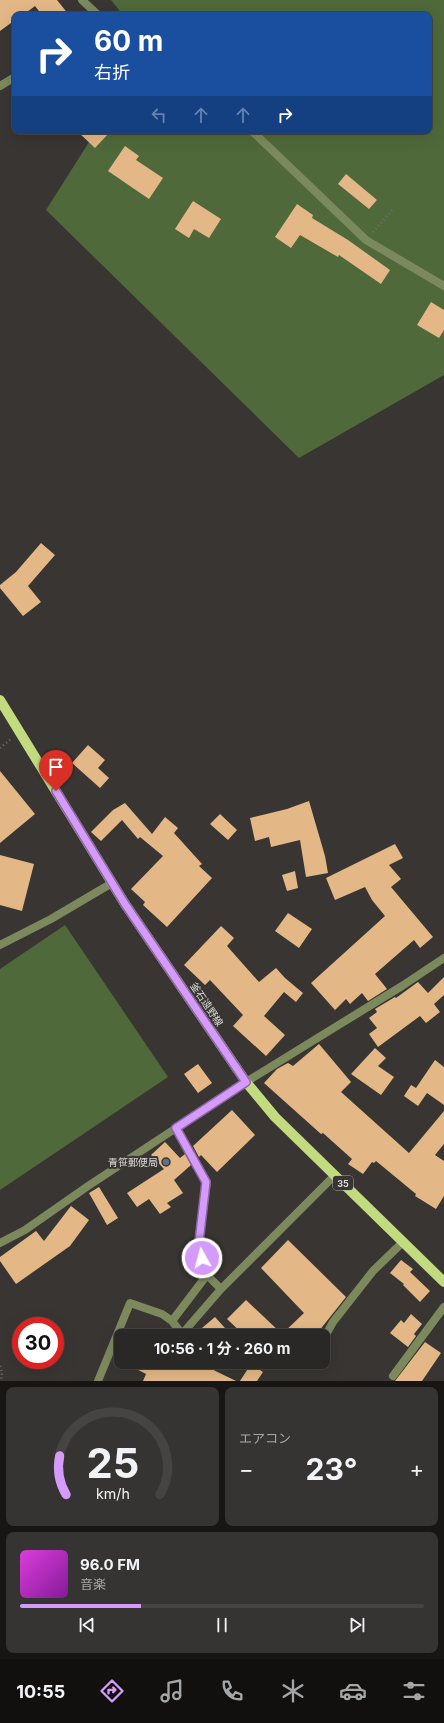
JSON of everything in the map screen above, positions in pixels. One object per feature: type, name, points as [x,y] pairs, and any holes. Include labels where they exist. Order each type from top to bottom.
[{"type":"main road","name":"釜石遠野線","points":[[0,700],[112,882],[246,1082],[275,1117],[444,1282]]},
{"type":"street","points":[[82,0],[95,12]]},
{"type":"street","points":[[0,86],[12,79]]},
{"type":"street","points":[[255,134],[366,240],[444,286]]},
{"type":"street","points":[[0,946],[51,920],[112,882]]},
{"type":"street","points":[[0,1243],[25,1230],[88,1186],[246,1082],[402,986],[444,958]]},
{"type":"street","points":[[176,1128],[206,1182],[199,1242],[207,1275],[221,1289]]},
{"type":"street","points":[[98,1381],[130,1304],[162,1314],[172,1321],[182,1334],[221,1289],[335,1175]]},
{"type":"street","points":[[329,1329],[373,1270],[403,1242]]},
{"type":"street","points":[[172,1321],[207,1275]]},
{"type":"street","points":[[393,1376],[444,1307]]},
{"type":"path","points":[[366,240],[393,209]]},
{"type":"path","points":[[0,1366],[2,1372],[1,1381]]},
{"type":"green space","points":[[111,0],[444,0],[444,375],[299,458],[46,210],[94,134],[432,134],[432,12],[121,12]]},
{"type":"green space","points":[[65,925],[168,1077],[0,1190],[0,969]]},
{"type":"building","points":[[0,0],[57,0],[67,12],[40,12],[35,6],[27,12],[12,12],[12,22],[0,31]]},
{"type":"building","points":[[80,134],[108,134],[95,148]]},
{"type":"building","points":[[125,146],[139,156],[136,160],[163,178],[149,199],[108,171]]},
{"type":"building","points":[[346,174],[377,200],[369,209],[338,184]]},
{"type":"building","points":[[193,201],[221,219],[209,238],[194,229],[189,238],[175,229]]},
{"type":"building","points":[[297,204],[313,215],[312,218],[348,240],[390,270],[381,284],[339,255],[338,257],[300,235],[291,248],[275,237]]},
{"type":"building","points":[[431,302],[444,310],[444,330],[439,338],[417,325]]},
{"type":"building","points":[[41,543],[55,555],[28,586],[41,602],[23,616],[0,588],[0,585],[16,572]]},
{"type":"building","points":[[88,745],[105,760],[98,768],[109,778],[100,788],[72,763]]},
{"type":"building","points":[[0,771],[35,814],[0,843]]},
{"type":"building","points":[[309,801],[325,856],[328,873],[306,877],[300,840],[271,847],[269,837],[255,841],[250,818],[287,809]]},
{"type":"building","points":[[125,803],[152,834],[165,817],[178,828],[174,833],[202,864],[199,866],[212,878],[167,927],[143,905],[145,902],[131,889],[163,856],[140,837],[138,839],[122,820],[101,841],[91,832],[113,810]]},
{"type":"building","points":[[220,814],[237,830],[228,840],[210,824]]},
{"type":"building","points":[[395,844],[403,858],[389,865],[401,879],[391,887],[433,937],[420,948],[414,940],[375,974],[387,989],[368,1001],[362,993],[350,1004],[346,999],[335,1010],[311,983],[385,916],[372,900],[365,887],[335,900],[326,878]]},
{"type":"building","points":[[0,855],[34,864],[22,911],[0,905]]},
{"type":"building","points":[[295,871],[298,888],[287,891],[282,875]]},
{"type":"building","points":[[288,913],[312,929],[299,948],[275,931]]},
{"type":"building","points":[[221,926],[234,938],[227,946],[259,982],[276,968],[285,978],[303,993],[296,1002],[284,992],[264,1016],[285,1035],[266,1056],[233,1026],[243,1015],[210,980],[205,985],[184,965]]},
{"type":"building","points":[[444,977],[444,995],[434,1004],[440,1012],[426,1023],[420,1016],[378,1047],[369,1034],[377,1028],[369,1018],[377,1012],[375,1009],[395,997],[396,998],[418,982],[428,993]]},
{"type":"building","points":[[319,1044],[351,1082],[341,1092],[409,1153],[444,1111],[444,1144],[435,1155],[444,1161],[444,1196],[436,1209],[415,1196],[416,1194],[376,1161],[374,1163],[372,1162],[363,1174],[348,1164],[352,1159],[323,1133],[321,1134],[264,1083],[277,1069],[288,1063],[293,1066]]},
{"type":"building","points":[[375,1048],[386,1058],[378,1066],[394,1077],[381,1095],[351,1074]]},
{"type":"building","points":[[435,1060],[444,1067],[444,1105],[427,1093],[418,1106],[404,1096],[411,1085],[416,1088]]},
{"type":"building","points":[[198,1064],[212,1083],[198,1093],[184,1074]]},
{"type":"building","points":[[232,1110],[255,1135],[217,1172],[201,1155],[199,1157],[193,1146]]},
{"type":"building","points":[[165,1142],[180,1158],[185,1154],[191,1165],[174,1180],[183,1193],[167,1203],[171,1207],[160,1214],[149,1199],[137,1207],[127,1193],[164,1169],[151,1155]]},
{"type":"building","points":[[99,1187],[118,1218],[107,1225],[89,1193]]},
{"type":"building","points":[[71,1206],[89,1220],[70,1246],[16,1284],[0,1261],[0,1257],[36,1231],[44,1241]]},
{"type":"building","points":[[288,1240],[346,1297],[321,1329],[287,1329],[304,1313],[261,1268]]},
{"type":"building","points":[[401,1260],[413,1269],[410,1272],[430,1291],[420,1302],[403,1285],[404,1284],[390,1273]]},
{"type":"building","points":[[246,1300],[277,1329],[238,1329],[227,1319]]},
{"type":"building","points":[[411,1314],[422,1324],[414,1334],[416,1336],[408,1347],[390,1333],[401,1320],[404,1323]]},
{"type":"building","points":[[215,1317],[225,1328],[203,1329],[202,1328]]},
{"type":"building","points":[[425,1342],[441,1353],[422,1381],[395,1381]]},
{"type":"building","points":[[136,1369],[211,1369],[236,1381],[143,1381],[146,1374]]},
{"type":"building","points":[[248,1369],[258,1369],[263,1372],[257,1381],[240,1381]]},
{"type":"place","name":"青笹郵便局","points":[[166,1162]]},
{"type":"route","points":[[56,791],[125,904],[246,1082],[176,1128],[206,1182],[199,1242],[202,1258]]}]
